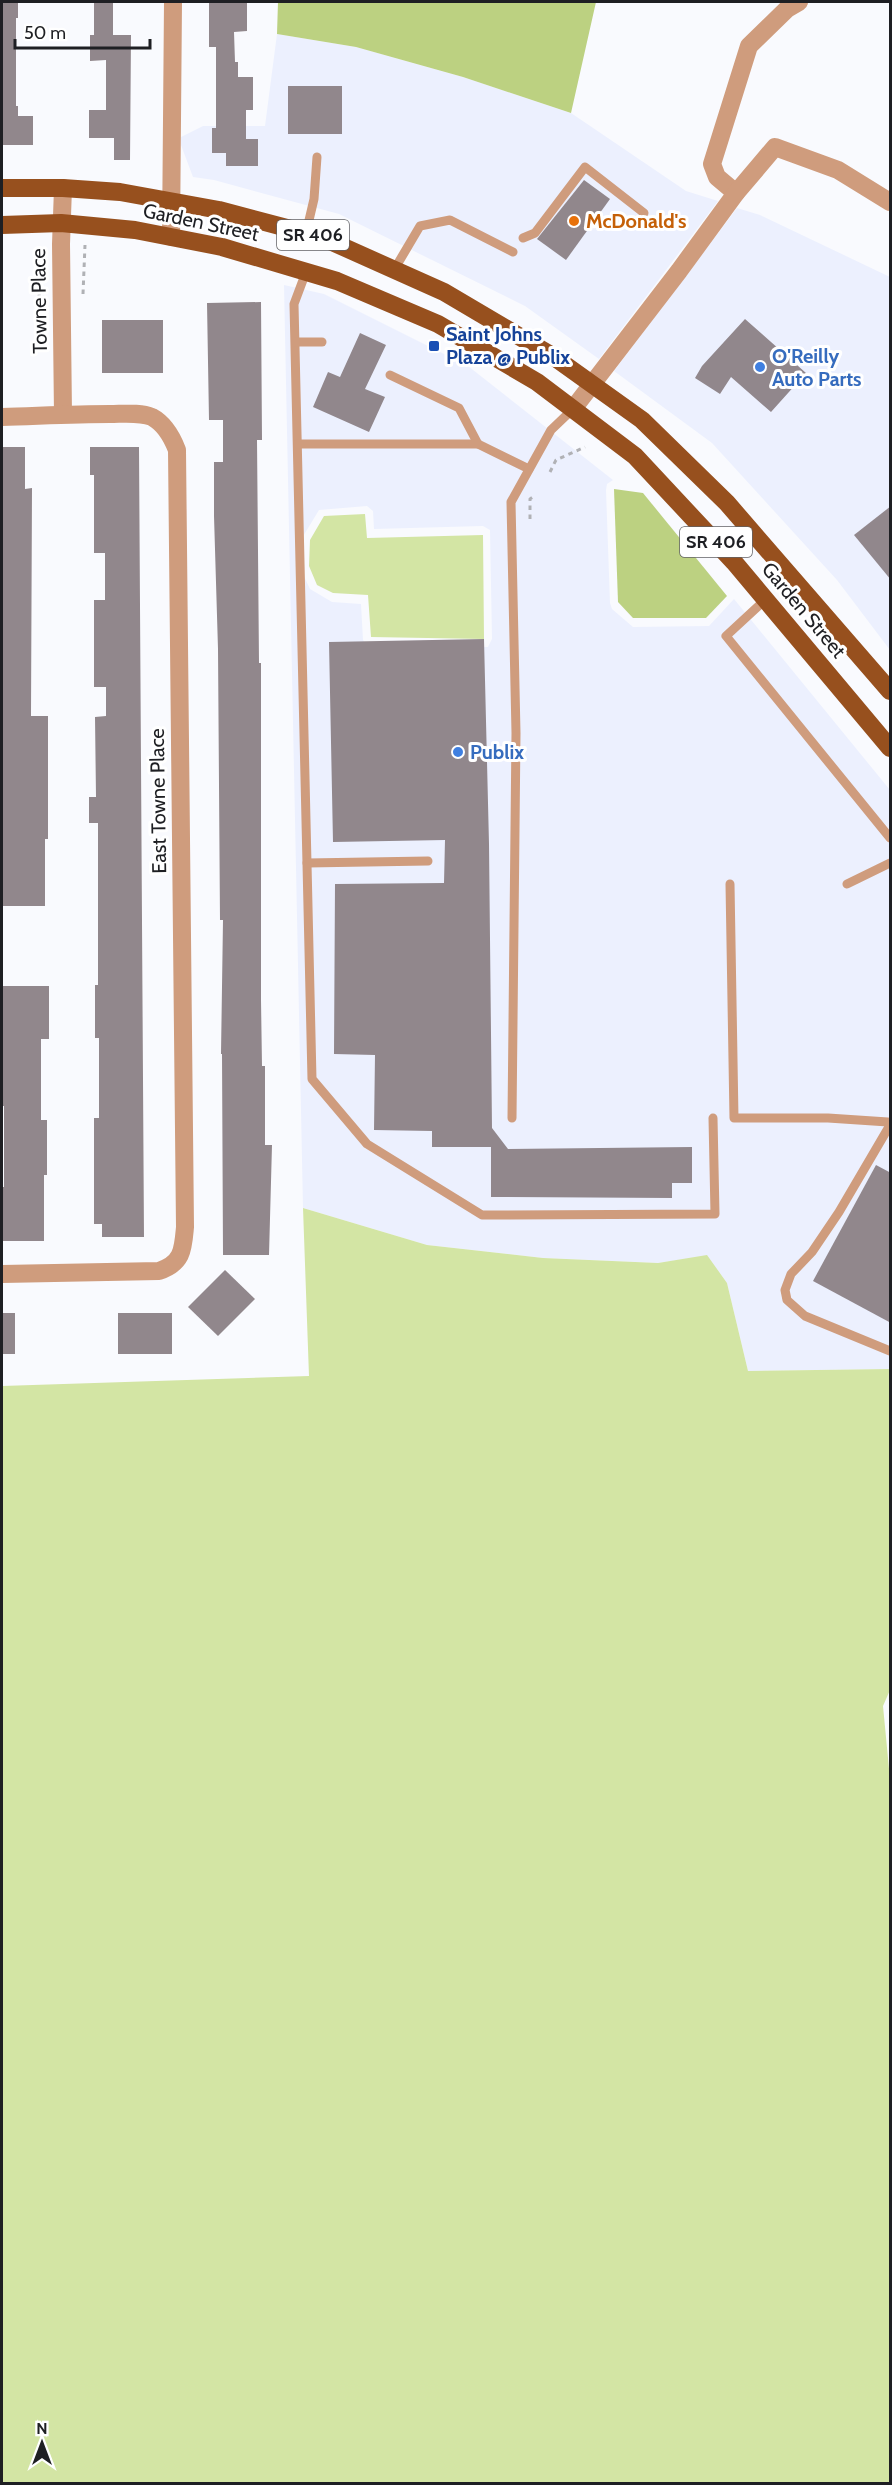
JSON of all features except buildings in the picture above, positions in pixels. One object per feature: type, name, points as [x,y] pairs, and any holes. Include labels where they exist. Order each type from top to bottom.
[{"type":"main road","name":"Garden Street","points":[[2,188],[63,188],[120,192],[219,210],[321,237],[444,292],[554,357],[642,420],[727,503],[891,691]]},
{"type":"main road","name":"Garden Street","points":[[2,225],[61,223],[135,230],[222,247],[337,281],[438,324],[537,382],[635,456],[766,599],[891,748]]},
{"type":"street","points":[[171,237],[173,2]]},
{"type":"street","points":[[736,193],[717,177],[712,164],[749,46],[787,9],[799,2]]},
{"type":"street","points":[[573,409],[736,193],[775,147],[838,170],[891,202]]},
{"type":"street","name":"Towne Place","points":[[63,188],[61,223],[63,414]]},
{"type":"street","name":"East Towne Place","points":[[2,417],[138,414],[151,417],[162,424],[172,437],[177,450],[185,1227],[182,1251],[172,1267],[159,1271],[2,1274]]},
{"type":"lane","points":[[306,233],[314,199],[317,157]]},
{"type":"lane","points":[[523,238],[535,233],[585,166],[644,213]]},
{"type":"lane","points":[[394,270],[420,226],[450,220],[513,252]]},
{"type":"lane","points":[[306,272],[294,304],[312,1079],[366,1144],[482,1215],[715,1214],[713,1118]]},
{"type":"lane","points":[[296,342],[322,342]]},
{"type":"lane","points":[[390,375],[459,408],[478,444]]},
{"type":"lane","points":[[513,1118],[516,733],[512,502],[551,430],[573,409]]},
{"type":"lane","points":[[298,444],[478,444],[529,469]]},
{"type":"lane","points":[[766,599],[726,636],[891,838]]},
{"type":"lane","points":[[307,863],[428,861]]},
{"type":"lane","points":[[847,884],[891,862]]},
{"type":"lane","points":[[730,884],[734,1118],[828,1118],[888,1122],[891,1125],[839,1212],[812,1252],[791,1274],[785,1290],[787,1300],[805,1316],[891,1351]]},
{"type":"path","points":[[39,306],[40,244]]},
{"type":"path","points":[[83,294],[85,245]]},
{"type":"path","points":[[550,472],[556,460],[585,447]]},
{"type":"path","points":[[530,519],[532,497]]},
{"type":"shaded area","points":[[277,34],[356,47],[463,77],[571,113],[686,191],[718,201],[599,359],[525,306],[339,214],[214,180],[193,177],[181,145],[181,137],[203,126],[265,126]]},
{"type":"shaded area","points":[[737,208],[760,215],[890,277],[890,650],[837,580],[712,443],[614,371]]},
{"type":"shaded area","points":[[284,285],[324,294],[468,366],[613,480],[607,484],[606,490],[612,609],[633,627],[709,626],[734,599],[890,790],[890,1369],[748,1371],[727,1283],[707,1256],[658,1263],[543,1258],[427,1245],[303,1208]],"holes":[[[367,506],[373,511],[374,529],[483,526],[490,530],[492,639],[488,647],[366,644],[363,640],[361,604],[332,602],[310,589],[301,570],[302,538],[319,510]]]},
{"type":"green space","points":[[278,2],[596,2],[571,113],[463,77],[356,47],[277,34]]},
{"type":"green space","points":[[614,489],[643,493],[727,596],[706,618],[633,618],[618,602]]},
{"type":"green space","points":[[365,514],[367,538],[483,535],[484,639],[371,637],[368,595],[333,593],[317,585],[309,566],[310,540],[324,516]]},
{"type":"green space","points":[[303,1208],[427,1245],[543,1258],[658,1263],[707,1255],[727,1283],[748,1371],[890,1369],[890,1690],[883,1706],[890,1779],[890,2483],[2,2483],[2,1386],[309,1376]]},
{"type":"place","name":"McDonald's","points":[[574,221]]},
{"type":"place","name":"Saint Johns Plaza @ Publix","points":[[434,346]]},
{"type":"place","name":"O'Reilly Auto Parts","points":[[760,367]]},
{"type":"place","name":"Publix","points":[[458,752]]}]
